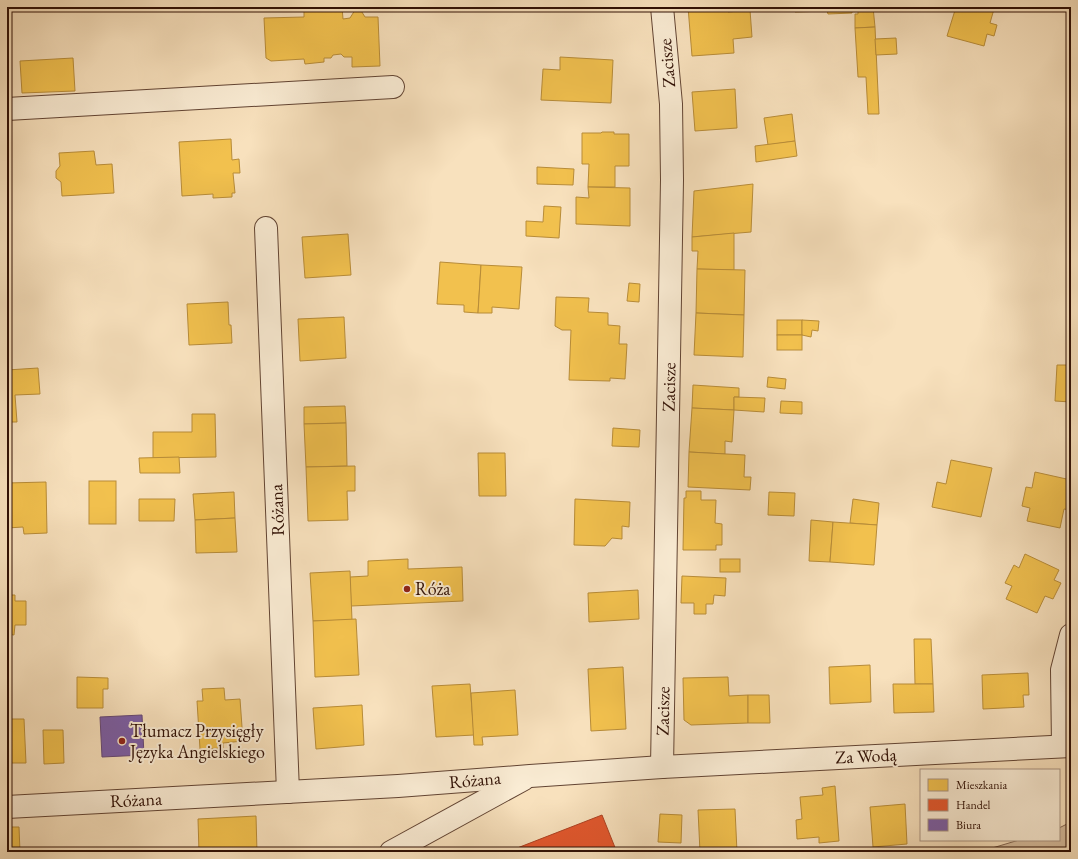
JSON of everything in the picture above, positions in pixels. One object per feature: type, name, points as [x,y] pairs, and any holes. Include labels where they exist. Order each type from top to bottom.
[{"type":"street","name":"Zacisze","points":[[662,7],[671,104],[672,180],[662,767]]},
{"type":"street","points":[[7,109],[393,88]]},
{"type":"street","name":"Różana","points":[[266,228],[288,792]]},
{"type":"street","points":[[1067,746],[1062,670],[1071,635]]},
{"type":"street","name":"Za Wodą","points":[[662,767],[1067,746]]},
{"type":"street","name":"Różana","points":[[7,806],[398,786],[662,767]]},
{"type":"street","points":[[391,852],[530,776]]},
{"type":"shaded area","points":[[1071,822],[1071,852],[979,852],[1016,841],[1060,841],[1060,828]]},
{"type":"building: Mieszkania","points":[[304,7],[342,7],[343,19],[350,18],[355,10],[360,9],[365,17],[378,17],[380,66],[352,67],[352,57],[344,57],[341,54],[333,55],[331,58],[324,58],[324,62],[305,64],[304,59],[271,61],[266,58],[264,18],[304,17]]},
{"type":"building: Mieszkania","points":[[688,7],[727,7],[728,12],[750,10],[752,37],[733,39],[734,53],[692,56]]},
{"type":"building: Mieszkania","points":[[794,7],[852,7],[852,13],[828,14],[827,11],[795,12]]},
{"type":"building: Mieszkania","points":[[858,7],[873,7],[875,27],[855,28],[855,14],[858,14]]},
{"type":"building: Mieszkania","points":[[956,7],[987,7],[994,9],[990,23],[997,25],[994,36],[987,34],[984,46],[947,36]]},
{"type":"building: Mieszkania","points":[[875,27],[879,114],[868,114],[866,77],[858,77],[855,28]]},
{"type":"building: Mieszkania","points":[[896,38],[897,54],[876,55],[875,39]]},
{"type":"building: Mieszkania","points":[[560,57],[613,60],[611,103],[541,100],[543,69],[560,70]]},
{"type":"building: Mieszkania","points":[[73,58],[75,91],[22,93],[20,61]]},
{"type":"building: Mieszkania","points":[[735,89],[737,128],[695,131],[692,92]]},
{"type":"building: Mieszkania","points":[[792,114],[795,141],[768,145],[764,118]]},
{"type":"building: Mieszkania","points":[[602,132],[629,134],[629,166],[615,166],[615,187],[588,187],[589,164],[582,164],[582,133]]},
{"type":"building: Mieszkania","points":[[231,139],[232,160],[239,159],[240,173],[233,173],[235,193],[232,193],[232,197],[213,198],[213,194],[182,196],[179,142]]},
{"type":"building: Mieszkania","points":[[795,141],[797,156],[756,162],[755,146]]},
{"type":"building: Mieszkania","points":[[94,151],[96,165],[112,164],[114,193],[62,196],[61,182],[56,178],[56,171],[60,166],[59,153]]},
{"type":"building: Mieszkania","points":[[537,167],[574,169],[573,185],[537,184]]},
{"type":"building: Mieszkania","points":[[753,184],[751,232],[692,237],[694,191]]},
{"type":"building: Mieszkania","points":[[588,187],[630,188],[630,226],[576,224],[576,197],[589,198]]},
{"type":"building: Mieszkania","points":[[544,206],[561,207],[559,238],[526,236],[526,221],[543,222]]},
{"type":"building: Mieszkania","points":[[734,233],[734,270],[697,269],[698,251],[692,251],[692,237]]},
{"type":"building: Mieszkania","points":[[348,234],[351,275],[305,278],[302,237]]},
{"type":"building: Mieszkania","points":[[440,262],[481,265],[478,313],[464,312],[464,305],[437,304]]},
{"type":"building: Mieszkania","points":[[481,265],[522,267],[519,309],[492,307],[492,313],[478,313]]},
{"type":"building: Mieszkania","points":[[697,269],[745,270],[744,315],[696,313]]},
{"type":"building: Mieszkania","points":[[629,283],[640,284],[639,302],[627,301]]},
{"type":"building: Mieszkania","points":[[556,297],[589,298],[588,312],[608,313],[608,325],[620,326],[619,344],[627,344],[625,379],[610,378],[610,381],[569,380],[571,330],[562,330],[555,326]]},
{"type":"building: Mieszkania","points":[[228,302],[229,325],[231,325],[232,343],[189,345],[187,304]]},
{"type":"building: Mieszkania","points":[[696,313],[744,315],[743,357],[694,355]]},
{"type":"building: Mieszkania","points":[[344,317],[346,358],[300,361],[298,319]]},
{"type":"building: Mieszkania","points":[[777,320],[802,320],[802,335],[777,335]]},
{"type":"building: Mieszkania","points":[[802,320],[819,321],[818,331],[812,330],[811,337],[802,335]]},
{"type":"building: Mieszkania","points":[[777,335],[802,335],[802,350],[777,350]]},
{"type":"building: Mieszkania","points":[[1057,365],[1071,365],[1071,402],[1055,401]]},
{"type":"building: Mieszkania","points":[[38,368],[40,394],[15,395],[17,422],[7,422],[7,370]]},
{"type":"building: Mieszkania","points":[[768,377],[786,379],[785,389],[767,387]]},
{"type":"building: Mieszkania","points":[[693,385],[739,388],[739,397],[734,397],[734,410],[692,408]]},
{"type":"building: Mieszkania","points":[[734,397],[765,398],[764,412],[734,410]]},
{"type":"building: Mieszkania","points":[[781,401],[802,402],[802,414],[780,413]]},
{"type":"building: Mieszkania","points":[[345,406],[346,423],[304,424],[304,407]]},
{"type":"building: Mieszkania","points":[[692,408],[734,410],[732,442],[725,441],[725,454],[689,452]]},
{"type":"building: Mieszkania","points":[[192,414],[215,414],[216,457],[153,458],[153,432],[192,432]]},
{"type":"building: Mieszkania","points":[[346,423],[347,466],[306,467],[304,424]]},
{"type":"building: Mieszkania","points":[[613,428],[640,430],[639,447],[612,446]]},
{"type":"building: Mieszkania","points":[[689,452],[745,455],[744,477],[751,477],[750,490],[688,487]]},
{"type":"building: Mieszkania","points":[[478,453],[505,453],[506,496],[479,496]]},
{"type":"building: Mieszkania","points":[[179,457],[180,473],[140,473],[139,458]]},
{"type":"building: Mieszkania","points":[[951,460],[992,468],[981,517],[932,507],[937,482],[946,484]]},
{"type":"building: Mieszkania","points":[[355,466],[355,491],[347,491],[348,520],[308,521],[306,467]]},
{"type":"building: Mieszkania","points":[[1035,472],[1071,480],[1069,492],[1071,492],[1071,510],[1064,509],[1060,528],[1027,521],[1030,508],[1022,506],[1026,487],[1032,488]]},
{"type":"building: Mieszkania","points":[[89,481],[116,481],[116,524],[89,524]]},
{"type":"building: Mieszkania","points":[[46,482],[47,533],[24,534],[23,527],[7,528],[7,483]]},
{"type":"building: Mieszkania","points":[[686,491],[701,491],[701,500],[716,500],[715,523],[722,524],[722,545],[716,545],[716,550],[683,550],[684,498],[686,498]]},
{"type":"building: Mieszkania","points":[[234,492],[235,518],[195,520],[193,494]]},
{"type":"building: Mieszkania","points":[[769,492],[795,493],[794,516],[768,515]]},
{"type":"building: Mieszkania","points":[[139,499],[175,499],[174,521],[139,521]]},
{"type":"building: Mieszkania","points":[[575,499],[630,502],[629,527],[622,526],[622,539],[612,538],[605,546],[574,545]]},
{"type":"building: Mieszkania","points":[[853,499],[879,503],[877,525],[850,523]]},
{"type":"building: Mieszkania","points":[[235,518],[237,552],[196,553],[195,520]]},
{"type":"building: Mieszkania","points":[[811,520],[833,522],[830,562],[809,561]]},
{"type":"building: Mieszkania","points":[[833,522],[877,525],[874,565],[830,562]]},
{"type":"building: Mieszkania","points":[[1025,554],[1059,570],[1054,580],[1061,583],[1053,599],[1045,596],[1037,613],[1006,599],[1012,586],[1005,583],[1014,565],[1019,568]]},
{"type":"building: Mieszkania","name":"Róża","points":[[408,559],[408,569],[462,567],[463,601],[351,606],[350,577],[368,576],[368,561]]},
{"type":"building: Mieszkania","points":[[720,559],[740,559],[740,572],[720,572]]},
{"type":"building: Mieszkania","points":[[350,571],[352,620],[313,621],[310,573]]},
{"type":"building: Mieszkania","points":[[682,576],[726,578],[725,596],[714,595],[713,604],[706,604],[706,614],[694,614],[694,603],[681,603]]},
{"type":"building: Mieszkania","points":[[638,590],[639,619],[589,622],[588,593]]},
{"type":"building: Mieszkania","points":[[7,595],[15,595],[15,601],[26,601],[26,625],[15,625],[14,635],[7,634]]},
{"type":"building: Mieszkania","points":[[356,619],[359,675],[315,677],[313,621]]},
{"type":"building: Mieszkania","points":[[914,639],[931,639],[933,684],[915,684]]},
{"type":"building: Mieszkania","points":[[870,665],[871,702],[830,704],[829,667]]},
{"type":"building: Mieszkania","points":[[623,667],[626,729],[591,731],[588,669]]},
{"type":"building: Mieszkania","points":[[1028,673],[1029,695],[1023,695],[1024,707],[983,709],[982,675]]},
{"type":"building: Mieszkania","points":[[77,677],[108,678],[108,689],[103,689],[103,708],[77,708]]},
{"type":"building: Mieszkania","points":[[728,677],[729,696],[748,695],[748,723],[691,725],[684,720],[683,678]]},
{"type":"building: Mieszkania","points":[[470,684],[474,735],[436,737],[432,686]]},
{"type":"building: Mieszkania","points":[[893,684],[933,684],[934,712],[894,713]]},
{"type":"building: Mieszkania","points":[[224,688],[225,700],[240,699],[243,741],[223,743],[223,748],[200,749],[197,701],[203,701],[202,689]]},
{"type":"building: Mieszkania","points":[[515,690],[518,735],[482,737],[483,745],[474,745],[471,693]]},
{"type":"building: Mieszkania","points":[[748,695],[769,695],[770,723],[748,723]]},
{"type":"building: Mieszkania","points":[[362,705],[364,745],[316,749],[313,708]]},
{"type":"building: Mieszkania","points":[[7,719],[24,719],[26,763],[7,763]]},
{"type":"building: Mieszkania","points":[[43,730],[63,730],[64,763],[44,764]]},
{"type":"building: Mieszkania","points":[[835,786],[839,841],[819,843],[819,837],[797,839],[796,820],[802,819],[800,797],[823,795],[822,788]]},
{"type":"building: Mieszkania","points":[[905,804],[907,844],[873,847],[870,807]]},
{"type":"building: Mieszkania","points":[[735,809],[737,852],[700,852],[698,810]]},
{"type":"building: Mieszkania","points":[[660,814],[682,815],[681,843],[658,842]]},
{"type":"building: Mieszkania","points":[[256,816],[257,852],[199,852],[198,819]]},
{"type":"building: Mieszkania","points":[[7,827],[19,827],[20,852],[7,852]]},
{"type":"building: Handel","points":[[602,815],[616,850],[612,852],[507,852]]},
{"type":"building: Biura","points":[[142,715],[144,755],[102,757],[100,717]]},
{"type":"place","name":"Róża","points":[[407,589]]},
{"type":"place","name":"Tłumacz Przysięgły Języka Angielskiego","points":[[122,741]]}]
